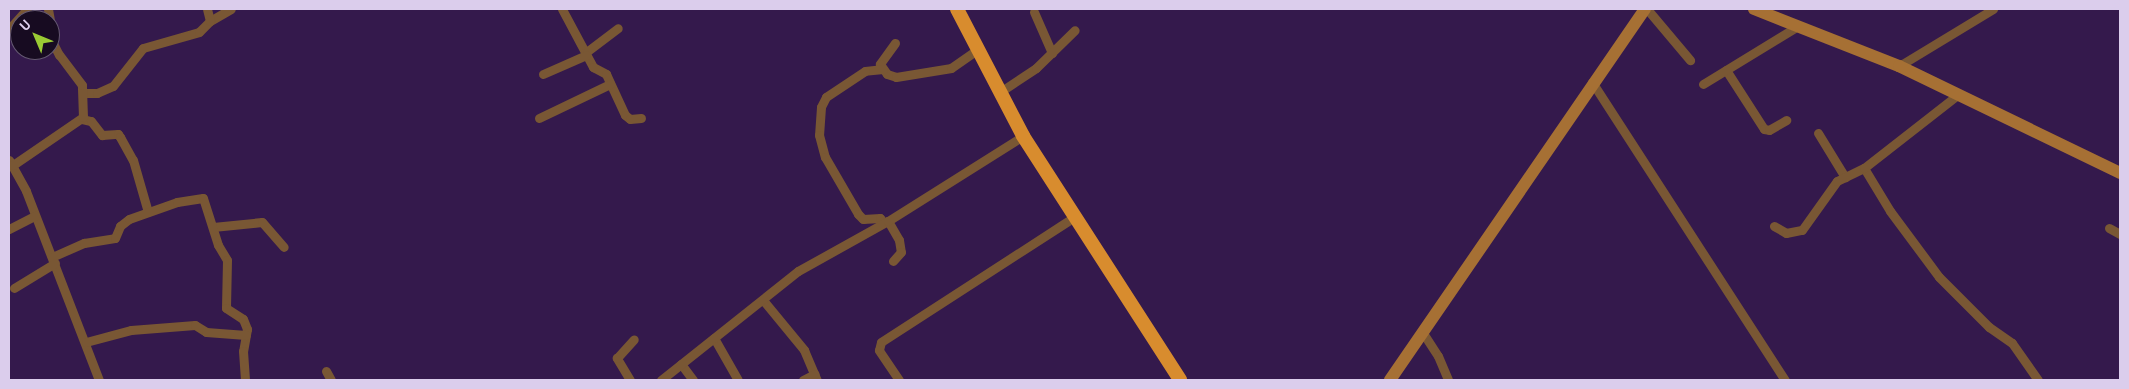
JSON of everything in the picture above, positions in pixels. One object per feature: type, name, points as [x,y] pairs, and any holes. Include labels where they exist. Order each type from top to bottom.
[{"type":"highway","points":[[951,9],[1068,220],[1146,337],[1180,380]]},
{"type":"highway","points":[[957,9],[1000,92],[1021,138],[1146,337],[1169,380]]},
{"type":"main road","points":[[1390,380],[1592,82],[1646,9]]},
{"type":"main road","points":[[1754,9],[1899,66],[1956,96],[2120,172]]},
{"type":"street","points":[[9,29],[27,9]]},
{"type":"street","points":[[207,9],[210,20]]},
{"type":"street","points":[[83,93],[97,93],[113,86],[144,48],[191,36],[210,20],[230,9]]},
{"type":"street","points":[[562,9],[593,67],[606,74],[625,116],[630,119],[641,118]]},
{"type":"street","points":[[1646,9],[1690,60]]},
{"type":"street","points":[[1899,66],[1993,9]]},
{"type":"street","points":[[1034,12],[1052,53]]},
{"type":"street","points":[[1703,84],[1798,26]]},
{"type":"street","points":[[543,74],[586,54],[618,28]]},
{"type":"street","points":[[1000,92],[1052,53],[1075,30]]},
{"type":"street","points":[[882,69],[881,59],[895,42]]},
{"type":"street","points":[[893,261],[900,257],[900,244],[886,222],[880,218],[863,219],[858,214],[825,157],[819,135],[821,107],[826,97],[855,75],[874,68],[882,69],[896,77],[907,78],[950,68],[974,52]]},
{"type":"street","points":[[60,56],[82,86],[82,119]]},
{"type":"street","points":[[1726,70],[1764,129],[1769,130],[1786,120]]},
{"type":"street","points":[[1592,82],[1784,380]]},
{"type":"street","points":[[539,118],[610,84]]},
{"type":"street","points":[[1774,226],[1786,233],[1802,230],[1821,208],[1831,188],[1845,177],[1864,168],[1956,96]]},
{"type":"street","points":[[99,380],[54,260],[11,163],[82,119],[91,121],[102,135],[118,134],[120,137],[132,160],[148,212]]},
{"type":"street","points":[[1818,133],[1845,177]]},
{"type":"street","points":[[661,380],[820,257],[886,222],[1021,138]]},
{"type":"street","points":[[1864,168],[1890,210],[1939,277],[1989,327],[2012,343],[2038,380]]},
{"type":"street","points":[[14,288],[54,260],[84,243],[115,238],[124,221],[199,196],[205,200],[213,227],[228,260],[226,308],[243,319],[248,329],[243,351],[245,380]]},
{"type":"street","points":[[9,229],[35,216]]},
{"type":"street","points":[[899,380],[879,350],[882,342],[1068,220]]},
{"type":"street","points":[[213,227],[262,222],[284,247]]},
{"type":"street","points":[[2108,228],[2120,234]]},
{"type":"street","points":[[763,300],[804,350],[816,377],[803,380]]},
{"type":"street","points":[[86,342],[131,330],[195,325],[206,332],[246,335]]},
{"type":"street","points":[[1423,333],[1434,349],[1448,380]]},
{"type":"street","points":[[714,338],[738,380]]},
{"type":"street","points":[[630,380],[618,358],[634,339]]},
{"type":"street","points":[[681,364],[692,380]]},
{"type":"street","points":[[326,371],[331,380]]}]
